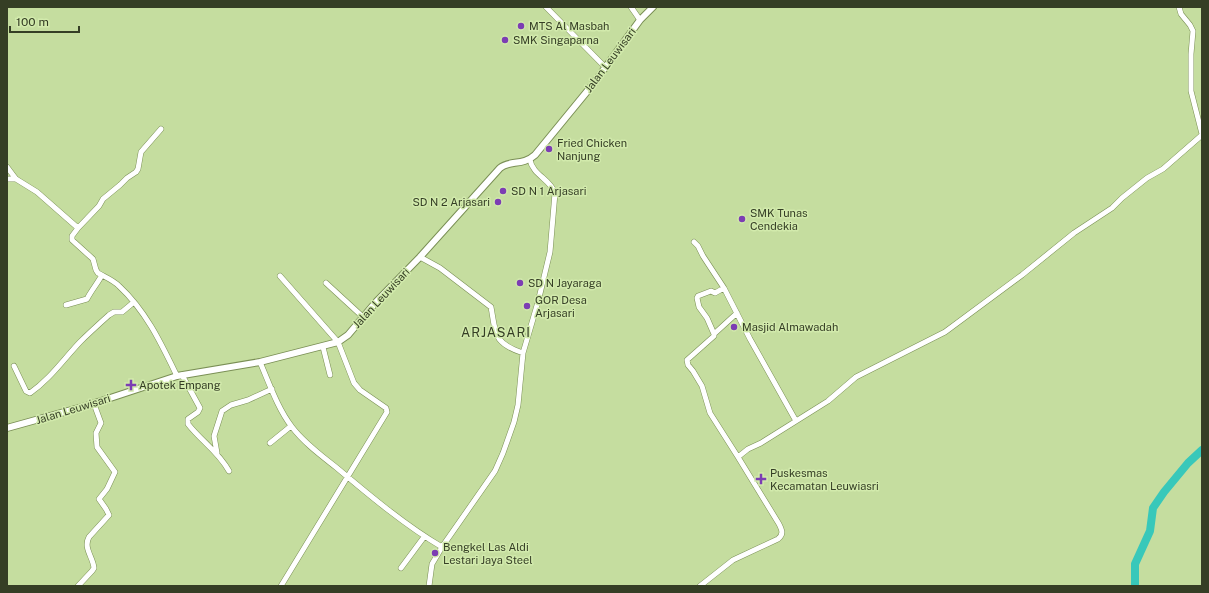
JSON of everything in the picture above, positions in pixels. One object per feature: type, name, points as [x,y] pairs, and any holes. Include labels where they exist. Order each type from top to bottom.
[{"type":"main road","name":"Jalan Leuwisari","points":[[7,428],[94,404],[180,375],[260,362],[322,347],[338,342],[346,337],[503,166],[530,160],[565,120],[640,20],[653,7]]},
{"type":"street","points":[[631,7],[640,20]]},
{"type":"street","points":[[738,457],[748,449],[761,443],[828,401],[856,377],[945,332],[1022,275],[1074,233],[1112,208],[1122,198],[1148,178],[1163,169],[1202,135],[1191,91],[1191,54],[1193,31],[1181,14],[1179,7]]},
{"type":"street","points":[[548,8],[605,67]]},
{"type":"street","points":[[160,129],[141,152],[138,169],[136,172],[126,178],[103,199],[99,206],[78,228],[72,236],[72,240],[93,259],[96,270],[119,286],[134,302],[156,333],[200,408],[198,412],[188,420],[188,424],[224,462],[229,471]]},
{"type":"street","points":[[429,586],[432,564],[442,547],[484,488],[499,463],[516,412],[523,353],[538,302],[550,252],[555,193],[552,186],[533,170],[530,160]]},
{"type":"street","points":[[7,167],[16,179],[37,192],[78,228]]},
{"type":"street","points":[[7,180],[16,179]]},
{"type":"street","points":[[694,242],[724,288],[750,339],[796,421]]},
{"type":"street","points":[[420,257],[440,268],[491,307],[495,332],[498,340],[523,353]]},
{"type":"street","points":[[66,305],[86,300],[89,293],[96,286],[102,275]]},
{"type":"street","points":[[280,276],[338,342],[354,384],[386,408],[387,411],[386,415],[281,586]]},
{"type":"street","points":[[326,283],[363,317]]},
{"type":"street","points":[[714,334],[707,318],[699,308],[697,298],[708,291],[715,293],[724,288]]},
{"type":"street","points":[[14,366],[26,391],[30,393],[42,385],[79,343],[109,315],[114,312],[122,312],[134,302]]},
{"type":"street","points":[[700,586],[732,560],[782,536],[782,531],[779,524],[710,413],[702,386],[688,365],[687,360],[714,336],[714,334],[736,313]]},
{"type":"street","points":[[322,347],[330,375]]},
{"type":"street","points":[[260,362],[291,426],[309,445],[424,536],[442,547]]},
{"type":"street","points":[[217,454],[214,436],[222,411],[231,405],[248,400],[272,389]]},
{"type":"street","points":[[78,586],[94,568],[87,550],[87,541],[89,536],[109,515],[99,499],[107,489],[115,472],[97,446],[96,433],[101,423],[94,404]]},
{"type":"street","points":[[270,442],[291,426]]},
{"type":"street","points":[[401,568],[424,536]]},
{"type":"waterway","points":[[1135,586],[1135,564],[1150,531],[1153,508],[1188,463],[1202,450]]},
{"type":"place","name":"MTS Al Masbah","points":[[521,26]]},
{"type":"place","name":"SMK Singaparna","points":[[505,40]]},
{"type":"place","name":"Fried Chicken Nanjung","points":[[549,149]]},
{"type":"place","name":"SD N 1 Arjasari","points":[[503,191]]},
{"type":"place","name":"SD N 2 Arjasari","points":[[498,202]]},
{"type":"place","name":"SMK Tunas Cendekia","points":[[742,219]]},
{"type":"place","name":"SD N Jayaraga","points":[[520,283]]},
{"type":"place","name":"GOR Desa Arjasari","points":[[527,306]]},
{"type":"place","name":"Masjid Almawadah","points":[[734,327]]},
{"type":"place","name":"Apotek Empang","points":[[131,385]]},
{"type":"place","name":"Puskesmas Kecamatan Leuwiasri","points":[[761,479]]},
{"type":"place","name":"Bengkel Las Aldi Lestari Jaya Steel","points":[[435,553]]},
{"type":"district","name":"ARJASARI","points":[[496,332]]}]
